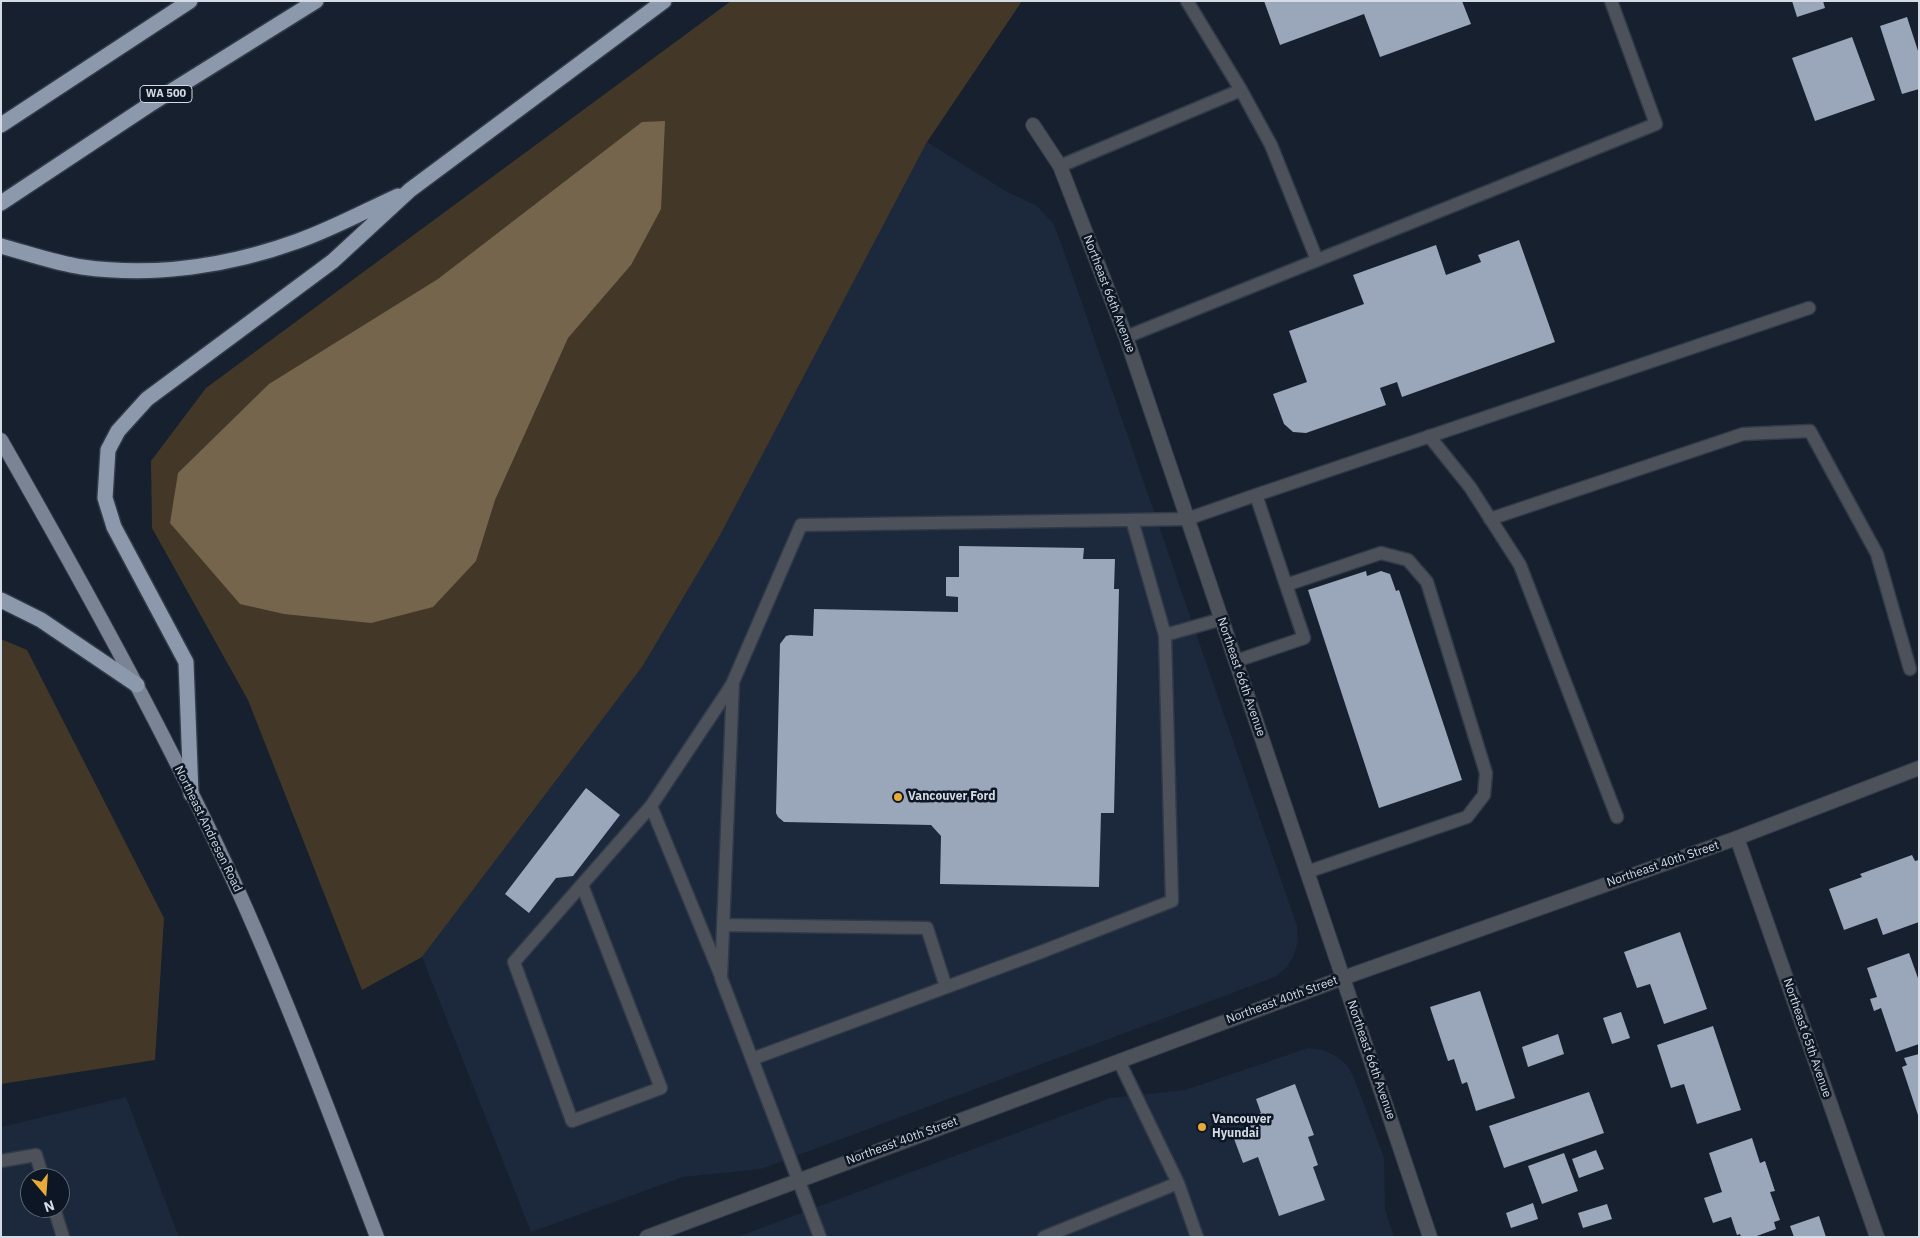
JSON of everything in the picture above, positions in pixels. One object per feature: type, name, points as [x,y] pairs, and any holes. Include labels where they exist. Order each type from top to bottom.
[{"type":"highway","points":[[1,125],[190,1]]},
{"type":"highway","name":"WA 500","points":[[1,203],[165,95],[316,1]]},
{"type":"highway","points":[[191,794],[186,662],[114,526],[105,498],[108,450],[118,431],[147,398],[332,261],[410,190],[664,1]]},
{"type":"highway","points":[[1,246],[81,267],[142,270],[191,267],[239,260],[299,241],[410,190]]},
{"type":"highway","points":[[1,600],[41,620],[137,685]]},
{"type":"main road","name":"Northeast Andresen Road","points":[[1,440],[137,685],[239,894],[280,987],[377,1237]]},
{"type":"street","name":"Northeast 66th Avenue","points":[[1033,125],[1060,166],[1126,337],[1430,1237]]},
{"type":"street","name":"Northeast 40th Street","points":[[647,1237],[1343,978],[1737,838],[1919,768]]},
{"type":"street","name":"Northeast 65th Avenue","points":[[1737,838],[1878,1237]]},
{"type":"lane","points":[[1187,1],[1241,90],[1271,145],[1317,260]]},
{"type":"lane","points":[[1126,337],[1656,124],[1611,1]]},
{"type":"lane","points":[[1060,166],[1241,90]]},
{"type":"lane","points":[[582,885],[661,1088],[572,1121],[514,962],[651,806],[733,682],[801,525],[1188,519],[1809,308]]},
{"type":"lane","points":[[1490,519],[1743,434],[1810,431],[1877,554],[1910,669]]},
{"type":"lane","points":[[1429,436],[1470,487],[1520,565],[1617,817]]},
{"type":"lane","points":[[1236,661],[1304,638],[1256,495]]},
{"type":"lane","points":[[752,1059],[1172,901],[1165,635],[1132,520]]},
{"type":"lane","points":[[1286,585],[1381,553],[1408,560],[1427,582],[1486,773],[1484,795],[1467,817],[1307,872]]},
{"type":"lane","points":[[1165,635],[1222,619]]},
{"type":"lane","points":[[722,978],[733,682]]},
{"type":"lane","points":[[651,806],[722,978],[820,1237]]},
{"type":"lane","points":[[724,925],[927,928],[946,987]]},
{"type":"lane","points":[[1119,1061],[1178,1183],[1198,1237]]},
{"type":"lane","points":[[1,1161],[36,1155],[40,1168]]},
{"type":"lane","points":[[1044,1237],[1178,1183]]},
{"type":"lane","points":[[57,1218],[64,1237]]},
{"type":"shaded area","points":[[731,1],[1022,1],[927,142],[718,539],[642,667],[422,957],[362,990],[248,700],[152,528],[151,461],[206,388]]},
{"type":"shaded area","points":[[665,121],[661,209],[631,265],[568,338],[495,500],[476,561],[433,607],[371,623],[284,614],[240,604],[170,523],[178,473],[269,384],[438,279],[642,122]]},
{"type":"shaded area","name":"Vancouver Ford","points":[[927,142],[1004,190],[1037,206],[1053,223],[1297,926],[1298,941],[1294,955],[1287,967],[1275,977],[761,1169],[683,1177],[531,1232],[422,957],[642,667],[718,539]]},
{"type":"shaded area","points":[[1,639],[27,650],[164,918],[155,1060],[1,1084]]},
{"type":"shaded area","name":"Vancouver Hyundai","points":[[1308,1048],[1323,1050],[1336,1056],[1347,1065],[1354,1078],[1384,1157],[1385,1209],[1394,1237],[737,1237],[1110,1098],[1185,1090]]},
{"type":"shaded area","points":[[126,1097],[179,1237],[1,1237],[1,1127]]},
{"type":"building","points":[[1264,1],[1462,1],[1471,24],[1380,57],[1364,14],[1280,45]]},
{"type":"building","points":[[1792,1],[1823,1],[1825,8],[1797,17]]},
{"type":"building","points":[[1907,17],[1919,54],[1919,89],[1902,94],[1880,26]]},
{"type":"building","points":[[1852,37],[1875,100],[1815,121],[1792,58]]},
{"type":"building","points":[[1519,240],[1555,342],[1402,397],[1397,382],[1380,388],[1386,405],[1306,433],[1293,432],[1284,424],[1273,394],[1307,382],[1289,331],[1364,304],[1353,275],[1436,245],[1446,275],[1481,262],[1478,255]]},
{"type":"building","points":[[959,546],[1084,548],[1083,559],[1115,559],[1114,589],[1119,589],[1114,813],[1101,813],[1099,887],[940,884],[941,836],[931,825],[784,822],[776,813],[780,644],[786,636],[790,635],[813,636],[814,609],[958,612],[958,597],[946,596],[946,577],[959,577]]},
{"type":"building","points":[[1366,571],[1367,576],[1381,571],[1390,574],[1396,591],[1399,590],[1462,780],[1379,808],[1308,590]]},
{"type":"building","points":[[586,788],[620,815],[573,876],[556,878],[529,913],[505,894]]},
{"type":"building","points":[[1912,855],[1915,861],[1919,860],[1919,922],[1883,935],[1877,918],[1844,930],[1829,889],[1862,877],[1860,874]]},
{"type":"building","points":[[1680,932],[1707,1009],[1664,1024],[1650,984],[1637,988],[1624,952]]},
{"type":"building","points":[[1909,953],[1919,981],[1919,1044],[1896,1052],[1881,1008],[1874,1011],[1870,999],[1877,997],[1867,968]]},
{"type":"building","points":[[1480,991],[1515,1098],[1476,1111],[1467,1082],[1462,1084],[1454,1059],[1448,1061],[1430,1007]]},
{"type":"building","points":[[1621,1012],[1630,1038],[1612,1044],[1603,1018]]},
{"type":"building","points":[[1713,1026],[1741,1110],[1697,1124],[1684,1084],[1671,1088],[1657,1045]]},
{"type":"building","points":[[1558,1034],[1564,1054],[1528,1067],[1522,1047]]},
{"type":"building","points":[[1919,1054],[1918,1115],[1902,1067],[1907,1065],[1904,1058]]},
{"type":"building","points":[[1295,1084],[1314,1135],[1308,1137],[1318,1165],[1313,1167],[1325,1200],[1279,1216],[1258,1157],[1243,1163],[1233,1136],[1252,1130],[1247,1118],[1261,1113],[1256,1099]]},
{"type":"building","points":[[1589,1092],[1604,1133],[1504,1168],[1489,1126]]},
{"type":"building","points":[[1752,1138],[1760,1163],[1765,1161],[1775,1191],[1770,1192],[1780,1220],[1774,1222],[1776,1229],[1754,1237],[1741,1237],[1740,1234],[1737,1235],[1731,1217],[1713,1223],[1704,1198],[1722,1192],[1709,1153]]},
{"type":"building","points":[[1596,1150],[1604,1169],[1579,1178],[1572,1159]]},
{"type":"building","points":[[1564,1153],[1578,1191],[1542,1204],[1528,1166]]},
{"type":"building","points":[[1533,1203],[1538,1219],[1511,1228],[1506,1213]]},
{"type":"building","points":[[1607,1204],[1612,1219],[1583,1228],[1578,1213]]},
{"type":"building","points":[[1819,1216],[1826,1237],[1794,1237],[1790,1226]]},
{"type":"place","name":"Vancouver Ford","points":[[898,797]]},
{"type":"place","name":"Vancouver Hyundai","points":[[1202,1127]]}]
